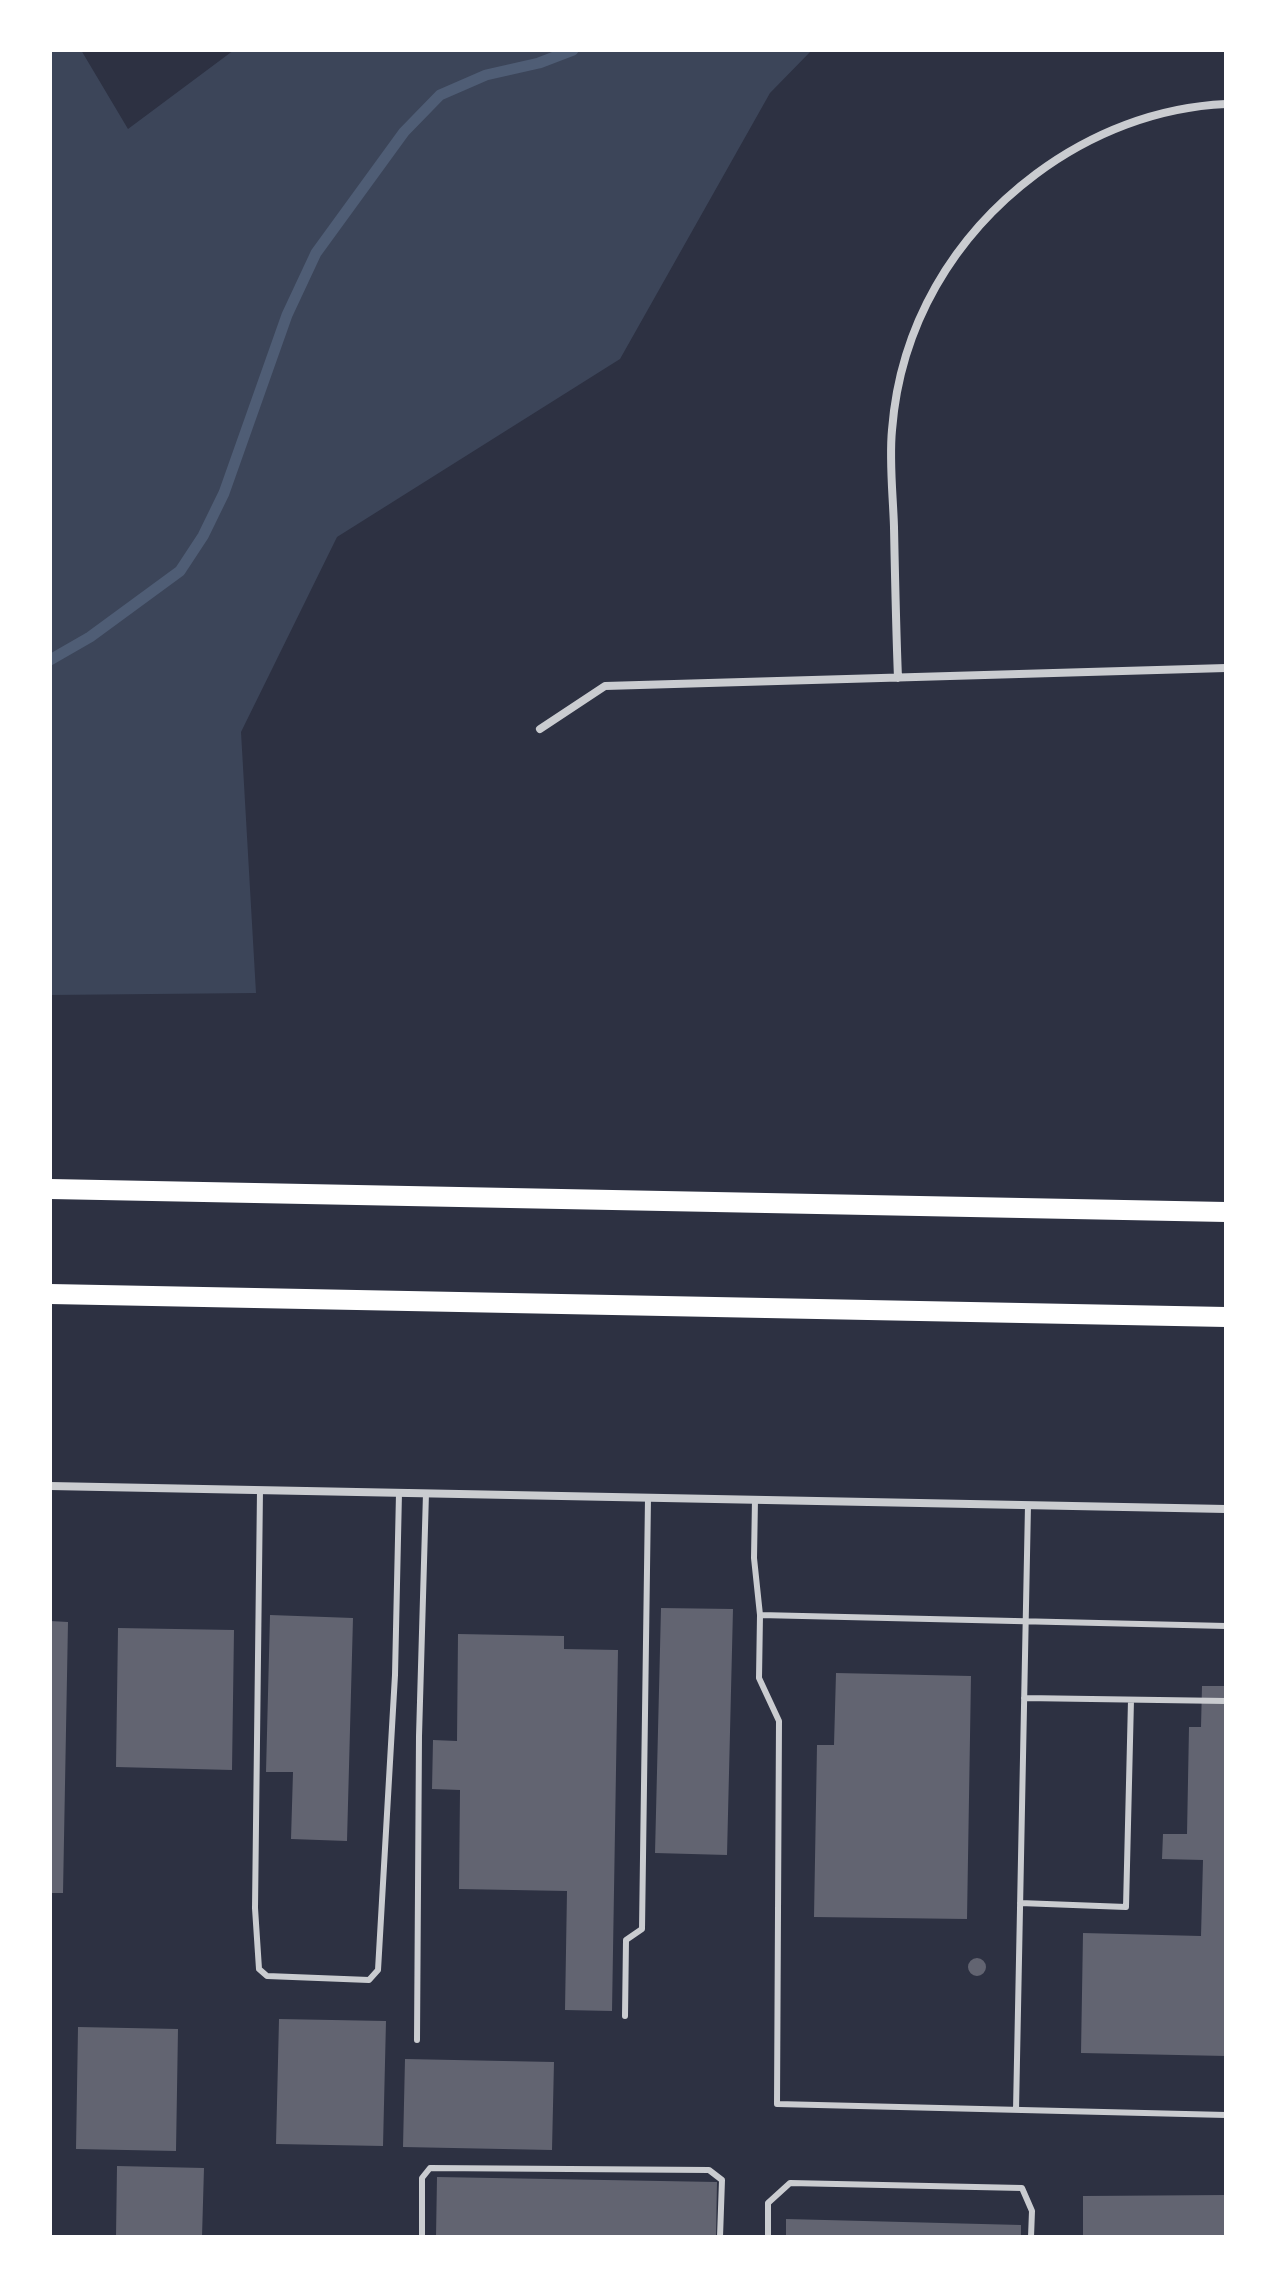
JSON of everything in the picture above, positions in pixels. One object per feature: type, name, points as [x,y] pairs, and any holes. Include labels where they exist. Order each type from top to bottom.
[{"type":"main road","points":[[50,1189],[1226,1212]]},
{"type":"main road","points":[[50,1294],[1226,1317]]},
{"type":"street","points":[[898,678],[892,431],[909,342],[918,318],[946,266],[992,210],[1058,158],[1128,124],[1176,109],[1226,104]]},
{"type":"street","points":[[540,729],[605,686],[1226,668]]},
{"type":"street","points":[[50,1486],[1226,1509]]},
{"type":"lane","points":[[260,1490],[255,1908],[259,1969],[267,1976],[369,1980],[378,1970],[395,1675],[399,1493]]},
{"type":"lane","points":[[417,2040],[419,1736],[426,1493]]},
{"type":"lane","points":[[625,2016],[626,1940],[642,1929],[648,1498]]},
{"type":"lane","points":[[755,1499],[754,1558],[760,1615],[759,1678],[779,1721],[777,2104],[1226,2115]]},
{"type":"lane","points":[[1016,2110],[1028,1505]]},
{"type":"lane","points":[[760,1615],[1226,1626]]},
{"type":"lane","points":[[1024,1698],[1226,1701]]},
{"type":"lane","points":[[1020,1903],[1126,1907],[1131,1700]]},
{"type":"lane","points":[[422,2237],[422,2178],[430,2168],[709,2170],[722,2180],[720,2237]]},
{"type":"lane","points":[[768,2237],[768,2203],[790,2183],[1022,2188],[1032,2211],[1031,2237]]},
{"type":"shaded area","points":[[50,50],[81,50],[128,129],[234,50],[812,50],[770,93],[620,359],[337,537],[241,732],[256,993],[50,995]]},
{"type":"building","points":[[661,1608],[733,1609],[727,1855],[655,1853]]},
{"type":"building","points":[[270,1615],[353,1618],[347,1841],[291,1839],[293,1772],[266,1772]]},
{"type":"building","points":[[50,1621],[68,1622],[63,1893],[50,1893]]},
{"type":"building","points":[[118,1628],[234,1630],[232,1770],[116,1767]]},
{"type":"building","points":[[458,1634],[564,1636],[564,1649],[618,1650],[612,2011],[565,2010],[567,1891],[459,1889],[460,1790],[432,1789],[433,1740],[457,1741]]},
{"type":"building","points":[[836,1673],[971,1676],[967,1919],[814,1917],[817,1745],[834,1745]]},
{"type":"building","points":[[1202,1686],[1226,1686],[1226,2056],[1081,2053],[1083,1933],[1201,1936],[1203,1860],[1162,1859],[1163,1834],[1187,1834],[1189,1727],[1201,1727]]},
{"type":"building","points":[[977,1958],[986,1967],[977,1976],[968,1967]]},
{"type":"building","points":[[279,2019],[386,2021],[383,2146],[276,2144]]},
{"type":"building","points":[[78,2027],[178,2029],[176,2151],[76,2149]]},
{"type":"building","points":[[405,2059],[554,2062],[552,2150],[403,2147]]},
{"type":"building","points":[[117,2166],[204,2168],[202,2237],[116,2237]]},
{"type":"building","points":[[437,2177],[717,2182],[716,2237],[436,2237]]},
{"type":"building","points":[[1226,2195],[1226,2237],[1083,2237],[1083,2196]]},
{"type":"building","points":[[786,2219],[1021,2225],[1021,2237],[786,2237]]},
{"type":"waterway","points":[[50,660],[90,637],[180,571],[203,536],[224,493],[287,315],[316,253],[404,132],[440,95],[486,75],[539,63],[573,50]]}]
